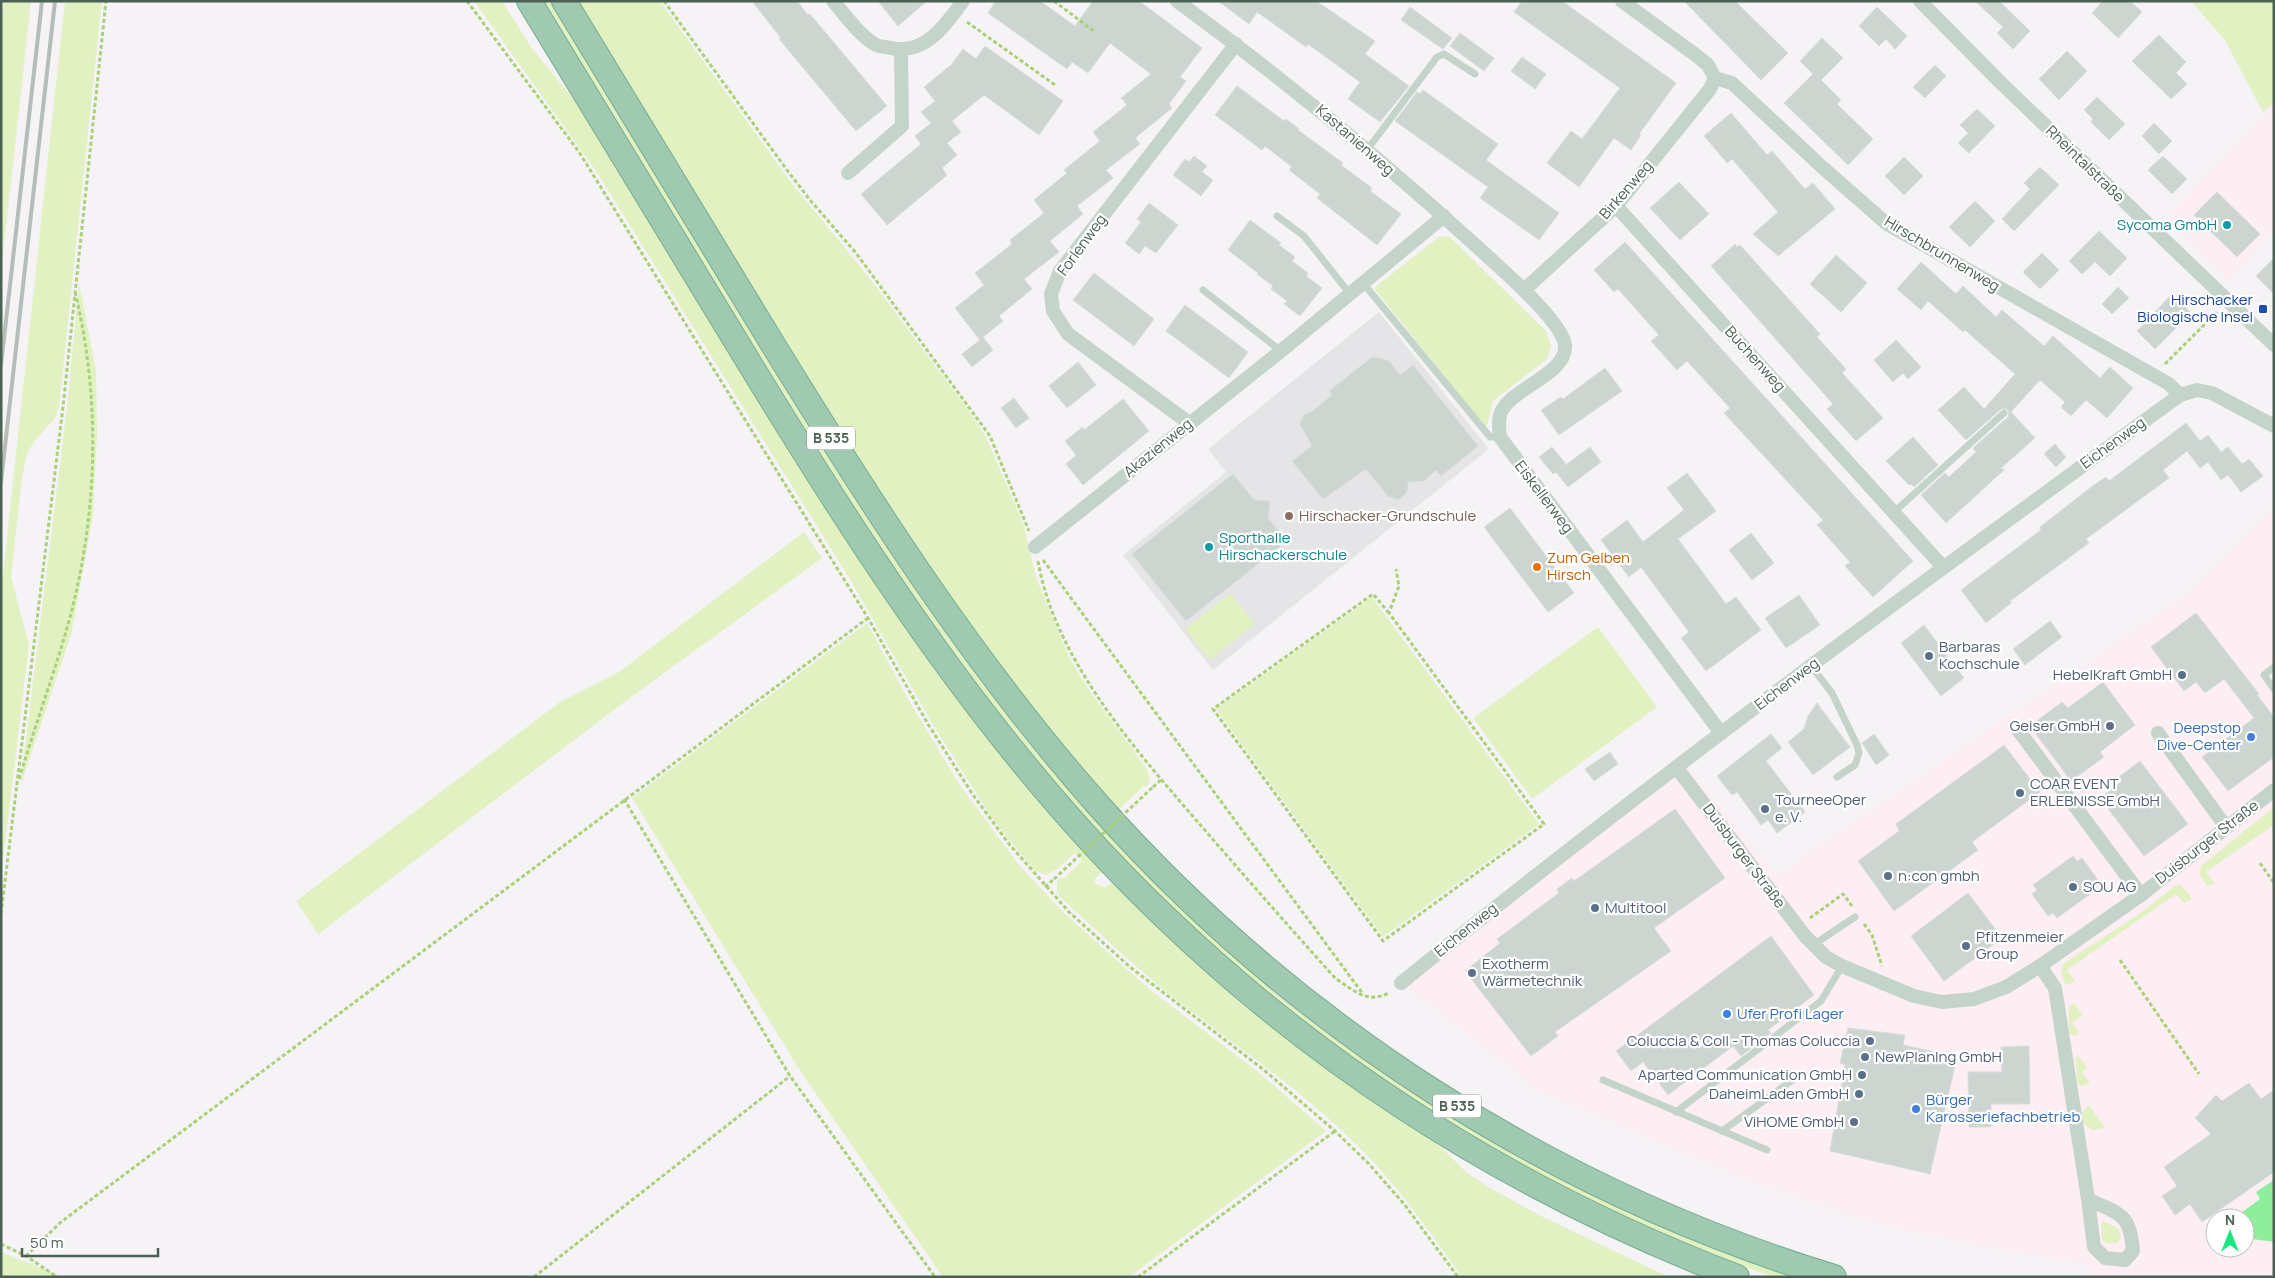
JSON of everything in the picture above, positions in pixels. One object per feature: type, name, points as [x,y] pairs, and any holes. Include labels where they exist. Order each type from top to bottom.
[{"type":"highway","name":"B 535","points":[[528,1],[794,436],[901,600],[973,700],[1032,774],[1124,875],[1164,917],[1252,997],[1304,1038],[1410,1113],[1476,1154],[1579,1209],[1640,1238],[1737,1277]]},
{"type":"highway","name":"B 535","points":[[564,1],[813,410],[869,499],[933,592],[994,677],[1050,748],[1098,805],[1181,892],[1260,964],[1326,1017],[1429,1089],[1520,1144],[1587,1179],[1688,1225],[1736,1244],[1834,1277]]},
{"type":"street","points":[[834,1],[858,30],[877,46],[901,50],[920,46],[936,36],[963,1]]},
{"type":"street","name":"Kastanienweg","points":[[1177,1],[1319,108],[1444,216],[1524,290]]},
{"type":"street","name":"Hirschbrunnenweg","points":[[1622,1],[1708,65],[1715,78],[1732,83],[1822,167],[1887,224],[2169,384],[2180,395]]},
{"type":"street","name":"Rheintalstraße","points":[[1920,1],[2000,82],[2274,345]]},
{"type":"street","name":"Forlenweg","points":[[1189,423],[1068,334],[1053,311],[1051,294],[1060,271],[1236,44]]},
{"type":"street","points":[[848,174],[902,126],[901,50]]},
{"type":"street","name":"Birkenweg","points":[[1524,290],[1616,206],[1710,89],[1715,78]]},
{"type":"street","name":"Buchenweg","points":[[1616,206],[1943,567]]},
{"type":"street","name":"Akazienweg","points":[[1036,546],[1281,351],[1444,216]]},
{"type":"street","points":[[1500,437],[1500,414],[1507,403],[1553,370],[1561,359],[1565,346],[1560,332],[1524,290]]},
{"type":"street","points":[[2180,395],[2197,390],[2212,393],[2274,426]]},
{"type":"street","name":"Eichenweg","points":[[1401,983],[1539,871],[1721,733],[1943,567],[2180,395]]},
{"type":"street","name":"Eiskellerweg","points":[[1500,437],[1721,733]]},
{"type":"street","name":"Duisburger Straße","points":[[2016,728],[2141,894]]},
{"type":"street","points":[[2158,733],[2226,827]]},
{"type":"street","name":"Duisburger Straße","points":[[1676,767],[1813,945],[1826,957],[1842,966],[1914,996],[1942,1002],[1974,999],[2006,987],[2040,966],[2141,894],[2274,790]]},
{"type":"street","points":[[2040,966],[2054,988],[2094,1247],[2105,1258],[2125,1260],[2133,1251],[2132,1228],[2124,1217],[2088,1199]]},
{"type":"lane","points":[[1367,150],[1437,57],[1444,54],[1475,74]]},
{"type":"lane","points":[[1277,216],[1304,236],[1350,294]]},
{"type":"lane","points":[[1363,283],[1490,437],[1500,437]]},
{"type":"lane","points":[[1203,290],[1281,351]]},
{"type":"lane","points":[[1894,512],[2004,413]]},
{"type":"lane","points":[[1811,666],[1832,693],[1859,753],[1855,765],[1837,777]]},
{"type":"lane","points":[[2274,667],[2264,675],[2274,689]]},
{"type":"lane","points":[[1813,945],[1855,917]]},
{"type":"lane","points":[[1676,1112],[1821,1002],[1842,966]]},
{"type":"lane","points":[[1722,1131],[1794,1079]]},
{"type":"lane","points":[[1603,1080],[1767,1150]]},
{"type":"path","points":[[1,914],[63,406],[106,1]]},
{"type":"path","points":[[664,1],[787,170],[856,253],[990,436],[1036,546]]},
{"type":"path","points":[[1054,1],[1095,32]]},
{"type":"path","points":[[954,13],[1055,85]]},
{"type":"path","points":[[16,787],[69,618],[80,567],[90,504],[93,447],[91,379],[82,320],[74,289]]},
{"type":"path","points":[[2166,364],[2228,300]]},
{"type":"path","points":[[1042,560],[1364,996]]},
{"type":"path","points":[[1388,613],[1399,586],[1396,569]]},
{"type":"path","points":[[1041,580],[1062,634],[1088,681],[1119,727],[1162,780],[1336,979],[1364,996],[1376,998],[1388,994],[1401,983]]},
{"type":"path","points":[[1373,594],[1388,613],[1544,824],[1383,941],[1213,709],[1373,594]]},
{"type":"path","points":[[26,1256],[61,1222],[868,618]]},
{"type":"path","points":[[1045,887],[1162,780]]},
{"type":"path","points":[[624,799],[790,1076],[935,1277]]},
{"type":"path","points":[[2260,863],[2274,883]]},
{"type":"path","points":[[2120,960],[2199,1074]]},
{"type":"path","points":[[534,1277],[790,1076]]},
{"type":"path","points":[[1138,1277],[1335,1131]]},
{"type":"path","points":[[1,1244],[26,1256],[57,1277]]},
{"type":"shaded area","points":[[4,1],[31,1],[1,272],[1,25]]},
{"type":"shaded area","points":[[65,1],[102,1],[59,407],[55,418],[36,439],[27,453],[22,477],[11,577],[29,645],[1,877],[1,593]]},
{"type":"shaded area","points":[[474,1],[502,1],[531,47],[575,101],[636,200],[1103,871],[1094,880],[1096,884],[1105,888],[1113,881],[1408,1123],[1441,1147],[1466,1172],[1488,1187],[1541,1216],[1669,1277],[1462,1277],[1391,1182],[1342,1130],[1270,1070],[1170,995],[1060,897],[1057,892],[1057,881],[1061,877],[1063,879],[1082,861],[1075,853],[1056,870],[1046,875],[1035,871],[991,817],[935,728],[848,576],[598,174]]},
{"type":"shaded area","points":[[543,1],[550,1],[827,456],[908,579],[994,699],[1040,756],[1095,820],[1154,882],[1247,969],[1302,1015],[1375,1067],[1426,1099],[1547,1171],[1614,1205],[1690,1238],[1793,1277],[1775,1277],[1756,1271],[1664,1234],[1574,1192],[1487,1145],[1360,1065],[1280,1005],[1167,905],[1097,832],[1031,754],[968,674],[909,590],[798,419]]},
{"type":"shaded area","points":[[577,1],[660,1],[790,181],[871,280],[972,415],[986,437],[1023,523],[1037,580],[1069,657],[1086,686],[1148,773],[1148,785],[1144,786],[1118,810],[1022,695],[958,609],[889,507],[781,338]]},
{"type":"shaded area","points":[[2191,1],[2274,1],[2274,103],[2263,112],[2224,39]]},
{"type":"shaded area","points":[[2274,103],[2274,229],[2228,280],[2165,220]]},
{"type":"shaded area","points":[[1440,236],[1450,237],[1546,331],[1551,346],[1547,359],[1493,401],[1486,429],[1374,288]]},
{"type":"shaded area","points":[[79,283],[96,370],[97,433],[93,516],[71,635],[20,787],[67,407]]},
{"type":"shaded area","name":"Hirschacker-Grundschule","points":[[1379,312],[1489,449],[1213,670],[1123,555],[1226,472],[1208,449]]},
{"type":"shaded area","points":[[2274,508],[2274,1277],[2090,1277],[2091,1265],[1971,1244],[1867,1221],[1749,1181],[1539,1091],[1401,983],[1689,768],[1776,875],[2191,591]]},
{"type":"shaded area","points":[[804,532],[822,558],[623,703],[318,934],[296,901],[560,702],[619,672]]},
{"type":"shaded area","points":[[1230,593],[1255,624],[1210,660],[1185,629]]},
{"type":"shaded area","points":[[1372,597],[1539,824],[1383,937],[1216,709]]},
{"type":"shaded area","points":[[867,623],[908,699],[959,784],[1019,865],[1064,913],[1149,989],[1257,1071],[1326,1131],[1129,1277],[943,1277],[801,1072],[632,798]]},
{"type":"shaded area","points":[[1598,627],[1657,707],[1532,799],[1473,718]]},
{"type":"shaded area","points":[[2274,807],[2274,825],[2206,872],[2215,884],[2207,886],[2200,875],[2201,866]]},
{"type":"shaded area","points":[[2176,885],[2181,885],[2191,897],[2191,900],[2184,903],[2176,894],[2067,970],[2075,981],[2067,985],[2064,983],[2061,971],[2064,963],[2139,914]]},
{"type":"shaded area","points":[[2074,1003],[2083,1015],[2072,1023],[2080,1034],[2074,1036],[2069,1033],[2069,1007]]},
{"type":"shaded area","points":[[2079,1056],[2087,1068],[2082,1072],[2090,1083],[2082,1086],[2077,1083],[2076,1058]]},
{"type":"shaded area","points":[[2089,1105],[2105,1128],[2092,1130],[2083,1123],[2082,1112]]},
{"type":"shaded area","points":[[2274,1180],[2274,1242],[2255,1239],[2255,1208],[2248,1208],[2260,1199],[2256,1192]]},
{"type":"shaded area","points":[[2103,1221],[2119,1229],[2121,1237],[2117,1243],[2108,1244],[2102,1240],[2101,1225]]},
{"type":"shaded area","points":[[1,1252],[59,1275],[58,1277],[1,1277]]},
{"type":"building","points":[[752,1],[797,1],[887,106],[856,131],[779,39],[781,38]]},
{"type":"building","points":[[878,1],[927,1],[898,26]]},
{"type":"building","points":[[996,1],[1040,1],[1075,26],[1093,1],[1139,1],[1202,48],[1180,77],[1186,81],[1169,104],[1172,108],[1135,138],[1140,144],[1106,170],[1113,178],[1077,206],[1083,214],[1050,241],[1059,252],[1024,279],[1032,289],[999,316],[1003,321],[983,337],[993,350],[972,367],[962,354],[980,340],[955,308],[984,285],[975,273],[1012,244],[1010,240],[1044,213],[1034,200],[1067,173],[1064,170],[1100,141],[1093,132],[1127,105],[1121,98],[1151,74],[1110,43],[1088,73],[1072,62],[1067,69],[988,13]]},
{"type":"building","points":[[1218,1],[1316,1],[1375,41],[1365,54],[1409,86],[1380,122],[1348,99],[1360,82],[1308,44],[1306,47],[1257,12],[1249,24]]},
{"type":"building","points":[[1522,1],[1562,1],[1676,83],[1639,134],[1641,135],[1631,150],[1614,138],[1579,187],[1547,163],[1571,131],[1582,139],[1620,88],[1514,12]]},
{"type":"building","points":[[1684,1],[1735,1],[1788,53],[1761,80]]},
{"type":"building","points":[[1975,1],[1999,1],[2030,31],[2013,49],[1997,33],[2003,27]]},
{"type":"building","points":[[2103,1],[2130,1],[2142,12],[2118,38],[2092,13]]},
{"type":"building","points":[[1410,7],[1452,38],[1443,49],[1401,20]]},
{"type":"building","points":[[1877,7],[1907,36],[1895,49],[1886,39],[1879,46],[1859,26]]},
{"type":"building","points":[[1460,33],[1494,58],[1484,71],[1450,46]]},
{"type":"building","points":[[2159,35],[2186,62],[2176,73],[2187,84],[2171,99],[2132,61]]},
{"type":"building","points":[[1822,38],[1843,58],[1821,80],[1841,100],[1837,104],[1873,139],[1848,165],[1784,103],[1813,74],[1800,61]]},
{"type":"building","points":[[985,46],[1063,101],[1039,135],[984,95],[952,121],[961,132],[947,143],[957,155],[942,168],[947,175],[887,225],[861,194],[921,144],[915,136],[931,123],[921,112],[935,101],[924,87],[951,65],[963,49],[976,59]]},
{"type":"building","points":[[2067,51],[2087,71],[2059,100],[2039,79]]},
{"type":"building","points":[[1522,57],[1546,74],[1535,89],[1511,71]]},
{"type":"building","points":[[1935,65],[1946,76],[1925,98],[1913,87]]},
{"type":"building","points":[[1237,86],[1284,121],[1286,119],[1343,163],[1341,165],[1372,188],[1370,191],[1401,214],[1377,245],[1317,198],[1320,194],[1289,170],[1292,167],[1265,146],[1262,150],[1215,115]]},
{"type":"building","points":[[1423,90],[1498,144],[1486,160],[1559,213],[1539,240],[1480,198],[1488,187],[1395,121],[1417,92],[1420,94]]},
{"type":"building","points":[[2097,97],[2125,124],[2109,140],[2091,122],[2093,119],[2084,110]]},
{"type":"building","points":[[1977,109],[1995,126],[1969,153],[1958,143],[1968,133],[1960,125]]},
{"type":"building","points":[[1731,113],[1767,155],[1772,151],[1805,189],[1813,183],[1835,209],[1778,256],[1753,234],[1778,212],[1732,159],[1727,163],[1704,136]]},
{"type":"building","points":[[2154,123],[2172,141],[2159,154],[2142,136]]},
{"type":"building","points":[[1194,156],[1207,166],[1202,172],[1213,180],[1201,196],[1173,175],[1185,159],[1189,162]]},
{"type":"building","points":[[2163,156],[2187,179],[2172,194],[2148,170]]},
{"type":"building","points":[[1904,157],[1923,176],[1904,195],[1885,176]]},
{"type":"building","points":[[2040,167],[2059,185],[2014,231],[2002,219],[2030,189],[2024,183]]},
{"type":"building","points":[[1679,182],[1709,214],[1680,240],[1650,208]]},
{"type":"building","name":"Sycoma GmbH","points":[[2217,192],[2260,234],[2237,257],[2194,215]]},
{"type":"building","points":[[1975,201],[1995,221],[1970,247],[1949,227]]},
{"type":"building","points":[[1149,203],[1178,225],[1156,253],[1145,246],[1139,254],[1125,243],[1141,222],[1137,219]]},
{"type":"building","points":[[1250,220],[1281,243],[1279,245],[1295,257],[1292,261],[1308,273],[1306,276],[1322,288],[1300,316],[1284,304],[1287,301],[1271,289],[1273,286],[1228,250]]},
{"type":"building","points":[[2099,231],[2127,258],[2110,276],[2095,262],[2082,274],[2069,261]]},
{"type":"building","points":[[1625,242],[1913,561],[1873,597],[1845,566],[1850,562],[1817,525],[1823,520],[1724,413],[1730,408],[1687,361],[1677,370],[1651,341],[1659,335],[1618,289],[1614,292],[1594,270]]},
{"type":"building","points":[[1735,244],[1737,247],[1740,245],[1820,334],[1817,337],[1846,369],[1842,373],[1883,418],[1856,441],[1827,409],[1833,404],[1711,266]]},
{"type":"building","points":[[2042,253],[2059,270],[2040,289],[2023,272]]},
{"type":"building","points":[[1836,255],[1867,283],[1841,312],[1810,284]]},
{"type":"building","points":[[2274,258],[2274,294],[2256,276]]},
{"type":"building","points":[[1921,262],[1956,294],[1963,286],[1996,317],[2002,310],[2044,346],[2053,336],[2100,378],[2110,367],[2133,388],[2107,418],[2086,400],[2071,416],[2061,407],[2065,402],[2040,380],[2011,412],[2035,438],[2001,468],[2004,470],[1946,523],[1921,495],[1945,473],[1949,477],[1976,452],[1973,448],[2008,417],[2009,412],[2006,408],[2001,409],[1966,440],[1938,410],[1964,387],[1984,409],[2015,374],[1965,330],[1963,332],[1928,301],[1921,310],[1897,289]]},
{"type":"building","points":[[1094,273],[1154,319],[1134,346],[1073,300]]},
{"type":"building","points":[[2118,287],[2129,298],[2112,314],[2102,304]]},
{"type":"building","points":[[2172,294],[2191,313],[2155,349],[2137,331]]},
{"type":"building","points":[[1185,305],[1248,352],[1229,378],[1166,331]]},
{"type":"building","points":[[1896,340],[1921,367],[1908,379],[1903,373],[1893,382],[1874,360]]},
{"type":"building","points":[[1376,357],[1389,361],[1400,375],[1413,365],[1478,446],[1441,476],[1436,470],[1424,481],[1408,482],[1407,492],[1398,500],[1388,496],[1366,469],[1323,499],[1292,461],[1312,446],[1300,424],[1304,415],[1313,411],[1332,395],[1329,391],[1371,358]]},
{"type":"building","points":[[1078,362],[1096,385],[1067,408],[1049,386]]},
{"type":"building","points":[[1605,368],[1622,391],[1559,435],[1541,410],[1561,397],[1563,399]]},
{"type":"building","points":[[1014,398],[1029,418],[1016,428],[1001,408]]},
{"type":"building","points":[[1123,399],[1149,431],[1083,485],[1066,464],[1076,455],[1065,441],[1083,427],[1084,430]]},
{"type":"building","points":[[2186,423],[2200,441],[2208,435],[2221,452],[2228,447],[2242,464],[2249,459],[2263,476],[2241,492],[2228,475],[2221,480],[2208,462],[2200,468],[2187,451],[2163,470],[2169,478],[2086,539],[2089,543],[2010,601],[2011,603],[1986,623],[1961,590],[2041,530],[2040,527],[2090,488],[2106,477],[2109,481]]},
{"type":"building","points":[[1913,437],[1938,465],[1914,487],[1911,484],[1909,485],[1886,461]]},
{"type":"building","points":[[2055,444],[2066,457],[2056,467],[2044,454]]},
{"type":"building","points":[[1552,447],[1566,464],[1560,469],[1590,447],[1601,462],[1568,487],[1556,472],[1553,474],[1539,457]]},
{"type":"building","points":[[1687,473],[1716,511],[1678,539],[1726,604],[1736,597],[1761,630],[1706,671],[1681,638],[1689,632],[1641,567],[1629,577],[1601,540],[1627,520],[1643,542],[1684,510],[1667,488]]},
{"type":"building","name":"Sporthalle Hirschackerschule","points":[[1233,474],[1254,500],[1270,501],[1268,518],[1287,541],[1186,621],[1132,554]]},
{"type":"building","points":[[1510,508],[1574,593],[1548,612],[1484,527]]},
{"type":"building","points":[[1751,533],[1774,563],[1752,580],[1729,550]]},
{"type":"building","points":[[1799,595],[1820,625],[1786,648],[1765,618]]},
{"type":"building","points":[[2196,613],[2259,694],[2257,695],[2274,717],[2274,757],[2228,791],[2202,757],[2254,718],[2224,679],[2205,693],[2196,682],[2184,691],[2151,647]]},
{"type":"building","points":[[2050,621],[2062,637],[2025,665],[2013,649]]},
{"type":"building","points":[[1924,625],[1964,678],[1941,696],[1901,643]]},
{"type":"building","points":[[2103,682],[2135,725],[2100,752],[2104,757],[2071,781],[2030,726],[2062,702],[2068,708]]},
{"type":"building","points":[[1817,703],[1850,747],[1813,775],[1788,742],[1804,729],[1808,716]]},
{"type":"building","points":[[1771,734],[1782,748],[1766,761],[1805,812],[1777,833],[1768,820],[1761,825],[1737,792],[1732,795],[1717,776]]},
{"type":"building","points":[[1874,734],[1889,755],[1876,765],[1862,743]]},
{"type":"building","points":[[2004,745],[2040,792],[1972,842],[1978,850],[1894,911],[1858,861],[1899,831],[1896,824]]},
{"type":"building","points":[[1610,752],[1618,764],[1594,781],[1585,769]]},
{"type":"building","points":[[2140,761],[2188,824],[2144,856],[2100,798],[2122,781],[2119,777]]},
{"type":"building","points":[[1675,809],[1725,878],[1654,928],[1671,951],[1555,1032],[1558,1036],[1531,1056],[1465,971],[1500,943],[1497,939],[1559,893],[1557,889],[1572,878],[1574,881]]},
{"type":"building","points":[[2073,856],[2077,861],[2082,858],[2098,880],[2093,884],[2097,889],[2057,918],[2053,913],[2048,916],[2032,894],[2037,890],[2033,885]]},
{"type":"building","points":[[1968,893],[2002,938],[1944,981],[1911,936]]},
{"type":"building","points":[[1771,936],[1814,995],[1768,1030],[1771,1033],[1741,1056],[1733,1046],[1668,1095],[1643,1062],[1631,1071],[1616,1051]]},
{"type":"building","points":[[1848,1028],[1905,1035],[1903,1045],[1957,1057],[1930,1174],[1830,1151],[1845,1065],[1840,1063]]},
{"type":"building","points":[[2029,1046],[2030,1104],[1991,1104],[1991,1127],[1969,1127],[1968,1072],[2002,1072],[2001,1047]]},
{"type":"building","points":[[2249,1083],[2261,1099],[2274,1090],[2274,1172],[2222,1208],[2205,1208],[2205,1220],[2202,1222],[2190,1204],[2175,1215],[2162,1196],[2177,1186],[2164,1167],[2211,1134],[2195,1118],[2216,1095],[2222,1101]]},
{"type":"railway","points":[[1,365],[42,1]]},
{"type":"railway","points":[[1,482],[55,1]]},
{"type":"place","name":"Sycoma GmbH","points":[[2227,225]]},
{"type":"place","name":"Hirschacker Biologische Insel","points":[[2263,309]]},
{"type":"place","name":"Hirschacker-Grundschule","points":[[1289,516]]},
{"type":"place","name":"Sporthalle Hirschackerschule","points":[[1209,547]]},
{"type":"place","name":"Zum Gelben Hirsch","points":[[1537,567]]},
{"type":"place","name":"Barbaras Kochschule","points":[[1929,656]]},
{"type":"place","name":"HebelKraft GmbH","points":[[2182,675]]},
{"type":"place","name":"Geiser GmbH","points":[[2110,726]]},
{"type":"place","name":"Deepstop Dive-Center","points":[[2251,737]]},
{"type":"place","name":"COAR EVENT ERLEBNISSE GmbH","points":[[2020,793]]},
{"type":"place","name":"TourneeOper e. V.","points":[[1765,809]]},
{"type":"place","name":"n:con gmbh","points":[[1888,876]]},
{"type":"place","name":"SOU AG","points":[[2073,887]]},
{"type":"place","name":"Multitool","points":[[1595,908]]},
{"type":"place","name":"Pfitzenmeier Group","points":[[1966,946]]},
{"type":"place","name":"Exotherm Wärmetechnik","points":[[1472,973]]},
{"type":"place","name":"Ufer Profi Lager","points":[[1727,1014]]},
{"type":"place","name":"Coluccia & Coll - Thomas Coluccia","points":[[1870,1041]]},
{"type":"place","name":"NewPlanIng GmbH","points":[[1865,1057]]},
{"type":"place","name":"Aparted Communication GmbH","points":[[1862,1075]]},
{"type":"place","name":"DaheimLaden GmbH","points":[[1859,1094]]},
{"type":"place","name":"Bürger Karosseriefachbetrieb","points":[[1916,1109]]},
{"type":"place","name":"ViHOME GmbH","points":[[1854,1122]]}]
